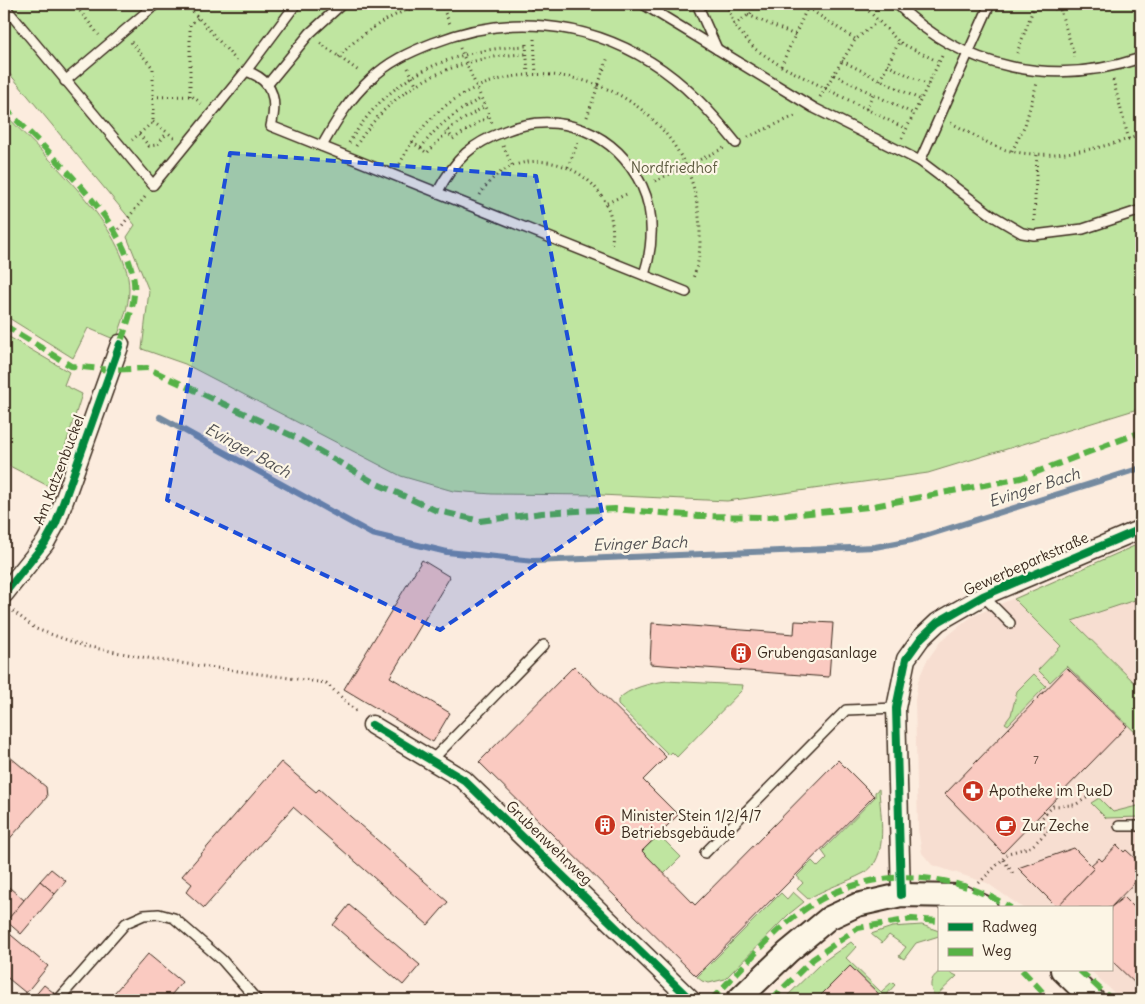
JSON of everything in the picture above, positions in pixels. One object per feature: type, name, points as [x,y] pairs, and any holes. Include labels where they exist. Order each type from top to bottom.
[{"type":"street","name":"Am Katzenbuckel","points":[[6,600],[56,523],[120,344]]},
{"type":"street","name":"Gewerbeparkstraße","points":[[901,895],[896,708],[906,659],[921,638],[938,622],[984,596],[1141,528]]},
{"type":"street","name":"Grubenwehrweg","points":[[372,725],[464,780],[691,1000]]},
{"type":"street","points":[[738,1000],[788,952],[829,918],[858,905],[901,895],[961,896],[982,906]]},
{"type":"street","points":[[1064,972],[1092,1000]]},
{"type":"lane","points":[[66,81],[156,4]]},
{"type":"lane","points":[[4,6],[153,185],[246,71],[296,4]]},
{"type":"lane","points":[[268,84],[309,34],[342,4]]},
{"type":"lane","points":[[643,4],[814,108],[920,161],[993,216],[1022,233],[1034,235],[1084,229],[1141,210]]},
{"type":"lane","points":[[697,4],[718,50]]},
{"type":"lane","points":[[897,4],[907,14],[968,54],[1012,68],[1080,72],[1141,58]]},
{"type":"lane","points":[[920,161],[990,4]]},
{"type":"lane","points":[[322,146],[341,111],[370,80],[402,56],[454,35],[486,27],[529,24],[566,30],[613,42],[651,62],[686,87],[711,112],[736,143]]},
{"type":"lane","points":[[246,71],[263,79],[268,84],[274,103],[272,126],[686,292]]},
{"type":"lane","points":[[437,192],[449,172],[468,151],[497,134],[518,126],[538,122],[558,123],[583,128],[616,152],[642,187],[650,219],[652,247],[644,275]]},
{"type":"lane","points":[[984,596],[1010,622]]},
{"type":"lane","points":[[431,761],[544,644]]},
{"type":"lane","points":[[705,853],[846,710],[896,708]]},
{"type":"lane","points":[[1119,826],[1141,826]]},
{"type":"lane","points":[[58,1000],[126,923],[144,915],[159,914],[174,918],[222,960],[257,1000]]},
{"type":"path","points":[[77,4],[107,45]]},
{"type":"path","points":[[186,4],[246,71]]},
{"type":"path","points":[[339,56],[378,25],[406,10],[423,4]]},
{"type":"path","points":[[727,4],[734,24],[755,49],[781,66],[906,129],[951,43]]},
{"type":"path","points":[[734,24],[748,15],[754,4]]},
{"type":"path","points":[[862,4],[898,42],[940,62]]},
{"type":"path","points":[[1012,68],[1035,4],[1060,10],[1075,4]]},
{"type":"path","points":[[781,66],[808,6],[855,40]]},
{"type":"path","points":[[1060,10],[1080,72]]},
{"type":"path","points":[[748,15],[795,35]]},
{"type":"path","points":[[190,96],[190,25],[198,18]]},
{"type":"path","points":[[607,203],[814,108],[855,40],[877,22]]},
{"type":"path","points":[[528,74],[526,46],[529,24]]},
{"type":"path","points":[[529,24],[536,74]]},
{"type":"path","points":[[122,32],[153,68],[153,122],[122,148]]},
{"type":"path","points":[[309,34],[370,80]]},
{"type":"path","points":[[568,167],[613,42]]},
{"type":"path","points":[[880,80],[898,42]]},
{"type":"path","points":[[346,156],[356,130],[382,98],[412,76],[430,67],[485,50],[526,46]]},
{"type":"path","points":[[346,156],[370,125],[390,104],[416,84],[455,67],[493,57],[527,54]]},
{"type":"path","points":[[842,61],[921,100]]},
{"type":"path","points":[[888,65],[928,85]]},
{"type":"path","points":[[1110,66],[1129,140]]},
{"type":"path","points":[[1012,151],[1025,125],[1041,71]]},
{"type":"path","points":[[395,176],[412,142],[423,126],[451,100],[476,86],[528,74],[577,77],[598,84],[629,101],[654,121],[670,139],[686,167],[697,196],[700,232],[698,267],[686,292]]},
{"type":"path","points":[[834,75],[914,114]]},
{"type":"path","points":[[476,86],[513,167]]},
{"type":"path","points":[[866,109],[873,94]]},
{"type":"path","points":[[153,97],[190,96],[213,112]]},
{"type":"path","points":[[420,148],[429,136],[451,116],[482,98]]},
{"type":"path","points":[[412,142],[427,153],[446,131],[461,119],[485,106]]},
{"type":"path","points":[[446,131],[453,139],[489,116]]},
{"type":"path","points":[[940,117],[1004,149],[1037,154],[1103,148],[1141,135]]},
{"type":"path","points":[[153,122],[185,146]]},
{"type":"path","points":[[139,134],[149,146],[157,145],[167,133]]},
{"type":"path","points":[[1034,235],[1037,154]]},
{"type":"path","points":[[475,208],[486,187],[502,173],[513,167],[539,162],[568,167],[590,181],[607,203],[614,231],[608,261]]},
{"type":"path","points":[[116,233],[153,185]]},
{"type":"path","points":[[6,600],[36,629],[84,646],[158,660],[326,683],[372,725]]},
{"type":"path","points":[[974,889],[1008,853],[1032,847],[1048,831],[1038,822],[1054,806],[1075,805],[1093,794]]},
{"type":"path","points":[[1003,859],[1014,874]]},
{"type":"highlighted area","points":[[230,153],[536,176],[603,518],[440,630],[167,500]]},
{"type":"shaded area","points":[[1141,542],[1141,1000],[1122,1000],[1092,972],[1112,972],[1112,906],[1020,906],[987,883],[932,865],[922,853],[918,829],[915,700],[918,681],[926,662],[940,642],[971,617]]},
{"type":"green space","name":"Nordfriedhof","points":[[4,4],[1141,4],[1141,408],[928,473],[727,501],[600,495],[492,494],[453,491],[401,476],[185,364],[142,349],[149,291],[127,237],[135,225],[4,67]]},
{"type":"green space","points":[[4,113],[61,171],[100,217],[115,241],[125,265],[129,296],[125,315],[116,340],[88,328],[73,358],[4,315]]},
{"type":"green space","points":[[4,334],[69,372],[64,385],[82,394],[52,488],[4,463]]},
{"type":"green space","points":[[1141,543],[1141,598],[1072,621],[1141,689],[1141,738],[1067,666],[1050,682],[1038,670],[1061,646],[1014,599]]},
{"type":"green space","points":[[1034,674],[1046,686],[1008,725],[1005,723],[1011,715],[1017,691]]},
{"type":"green space","points":[[666,681],[743,685],[742,690],[677,757],[672,752],[669,755],[618,705],[618,700],[622,696],[634,689]]},
{"type":"green space","points":[[879,789],[882,835],[877,857],[872,866],[864,873],[808,899],[797,889],[803,883],[797,876],[812,861],[818,867],[827,858],[822,851],[875,797],[875,792]]},
{"type":"green space","points":[[1099,798],[1113,812],[1141,805],[1141,817],[1106,818],[1091,803]]},
{"type":"green space","points":[[659,835],[681,857],[664,874],[642,851]]},
{"type":"green space","points":[[793,892],[804,902],[789,914],[725,979],[709,983],[697,977],[781,893],[787,899]]},
{"type":"green space","points":[[922,925],[938,931],[938,936],[916,943],[904,959],[899,956],[906,947],[889,935],[882,943],[871,934],[892,927]]},
{"type":"green space","points":[[851,942],[856,947],[846,958],[881,992],[892,982],[895,985],[885,996],[889,1000],[885,1000],[850,966],[816,1000],[783,1000],[821,963]]},
{"type":"green space","points":[[940,972],[949,972],[957,976],[935,997],[931,989],[931,982],[934,976]]},
{"type":"building","points":[[422,560],[450,577],[390,677],[450,713],[433,742],[344,689]]},
{"type":"building","name":"Grubengasanlage","points":[[795,621],[833,623],[829,677],[650,664],[652,623],[794,634]]},
{"type":"building","name":"Minister Stein 1/2/4/7 Betriebsgebäude","points":[[574,666],[666,757],[643,780],[678,815],[642,851],[695,905],[838,760],[874,796],[696,976],[479,762]]},
{"type":"building","points":[[1067,668],[1127,726],[1003,853],[945,794]]},
{"type":"building","points":[[4,752],[46,787],[47,797],[4,845]]},
{"type":"building","points":[[281,762],[316,792],[319,789],[448,902],[428,925],[293,807],[204,908],[186,892],[192,884],[182,876]]},
{"type":"building","points":[[1117,845],[1124,852],[1126,850],[1140,863],[1137,866],[1141,869],[1141,876],[1112,906],[1057,906],[1094,868],[1091,865],[1099,858],[1102,861]]},
{"type":"building","points":[[1074,848],[1094,868],[1056,906],[1018,868]]},
{"type":"building","points":[[51,869],[66,881],[55,894],[40,881]]},
{"type":"building","points":[[40,881],[55,894],[21,934],[6,921]]},
{"type":"building","points":[[4,883],[24,900],[4,924]]},
{"type":"building","points":[[1124,897],[1141,914],[1141,989],[1112,961],[1112,906]]},
{"type":"building","points":[[349,905],[420,965],[403,985],[333,925]]},
{"type":"building","points":[[5,930],[48,966],[26,993],[4,975]]},
{"type":"building","points":[[148,954],[182,982],[167,1000],[108,1000]]},
{"type":"building","points":[[850,966],[885,1000],[816,1000]]},
{"type":"building","points":[[44,985],[54,993],[48,1000],[36,1000],[33,998]]},
{"type":"waterway","name":"Evinger Bach","points":[[160,417],[372,534],[447,552],[534,561],[875,547],[912,540],[1141,468]]},
{"type":"marked path","points":[[4,107],[82,187],[116,234],[128,258],[134,290],[132,306],[120,344]]},
{"type":"marked path","points":[[4,325],[71,366],[111,370],[147,368],[299,439],[373,482],[435,510],[480,521],[542,513],[615,509],[699,516],[769,517],[869,507],[1021,478],[1141,432]]},
{"type":"marked path","points":[[711,1000],[765,943],[801,912],[825,897],[851,886],[905,877],[933,879],[960,885],[1007,906]]},
{"type":"marked path","points":[[771,1000],[813,959],[858,928],[912,919],[938,921]]},
{"type":"marked path","points":[[1024,972],[1050,1000]]},
{"type":"marked path","points":[[1081,972],[1112,1000]]},
{"type":"cycle path","points":[[4,594],[45,543],[56,523],[120,344]]},
{"type":"cycle path","points":[[901,895],[896,708],[906,659],[921,638],[938,622],[983,596],[1141,529]]},
{"type":"cycle path","points":[[372,725],[464,780],[691,1000]]},
{"type":"place","name":"Grubengasanlage","points":[[741,653]]},
{"type":"place","name":"Apotheke im PueD","points":[[973,791]]},
{"type":"place","name":"Minister Stein 1/2/4/7 Betriebsgebäude","points":[[605,825]]},
{"type":"place","name":"Zur Zeche","points":[[1006,826]]}]
